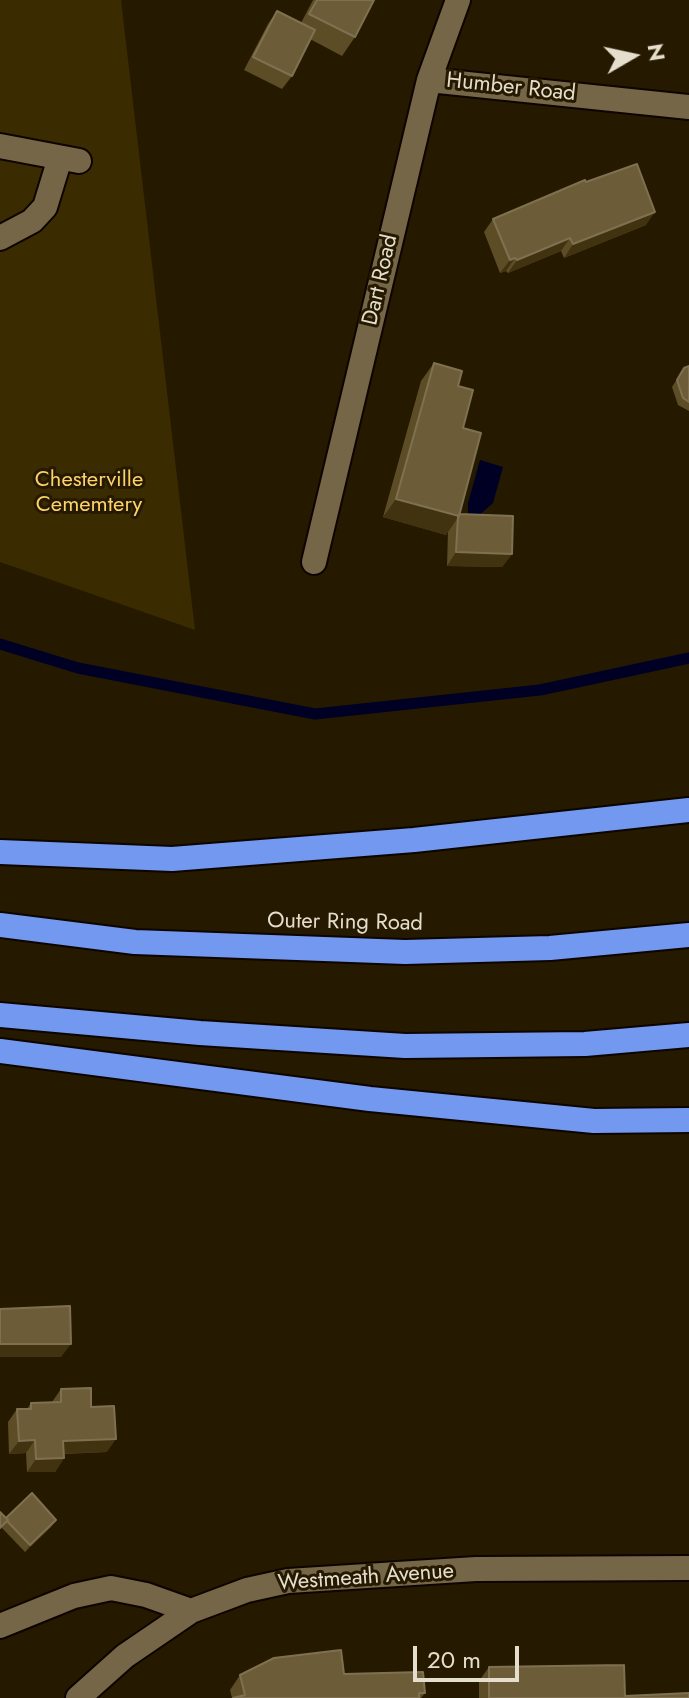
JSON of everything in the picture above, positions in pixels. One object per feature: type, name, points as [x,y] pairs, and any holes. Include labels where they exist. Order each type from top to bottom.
[{"type":"highway","points":[[0,852],[172,859],[414,840],[689,810]]},
{"type":"highway","name":"Outer Ring Road","points":[[0,925],[135,942],[405,952],[550,948],[689,935]]},
{"type":"highway","points":[[0,1015],[200,1033],[405,1046],[585,1044],[689,1035]]},
{"type":"highway","points":[[0,1051],[399,1102],[594,1121],[689,1120]]},
{"type":"street","name":"Dart Road","points":[[314,562],[429,80],[458,0]]},
{"type":"street","name":"Humber Road","points":[[429,80],[689,107]]},
{"type":"street","points":[[0,146],[70,160],[45,207],[32,221],[0,238]]},
{"type":"street","name":"Westmeath Avenue","points":[[78,1698],[125,1656],[191,1611],[247,1590],[288,1581],[476,1569],[689,1568]]},
{"type":"street","points":[[0,1626],[74,1596],[111,1588],[146,1595],[191,1611]]},
{"type":"green space","name":"Chesterville Cememtery","points":[[0,0],[121,0],[195,630],[0,562]]},
{"type":"water","points":[[480,460],[503,467],[493,503],[476,518],[468,513],[468,503]]},
{"type":"building","points":[[317,0],[374,0],[355,37],[309,14]]},
{"type":"building","points":[[277,11],[315,30],[292,76],[253,57]]},
{"type":"building","points":[[637,164],[655,212],[573,244],[570,238],[517,260],[510,260],[493,219],[585,180]]},
{"type":"building","points":[[434,363],[462,371],[458,386],[473,390],[463,428],[481,433],[459,516],[396,499]]},
{"type":"building","points":[[689,366],[689,402],[683,398],[677,380],[684,368]]},
{"type":"building","points":[[459,514],[513,516],[512,554],[456,552]]},
{"type":"building","points":[[70,1306],[71,1344],[0,1344],[0,1309]]},
{"type":"building","points":[[91,1388],[91,1407],[114,1406],[116,1439],[63,1441],[64,1458],[36,1459],[35,1440],[19,1441],[17,1409],[31,1409],[31,1403],[61,1402],[61,1389]]},
{"type":"building","points":[[32,1493],[56,1520],[30,1545],[6,1518]]},
{"type":"building","points":[[0,1512],[8,1520],[0,1528]]},
{"type":"building","points":[[341,1650],[344,1674],[423,1672],[425,1693],[419,1693],[419,1698],[233,1698],[245,1695],[240,1675],[274,1658]]},
{"type":"building","points":[[624,1665],[625,1696],[689,1693],[689,1698],[489,1698],[489,1667]]},
{"type":"waterway","points":[[0,644],[78,668],[315,714],[540,690],[689,658]]}]
